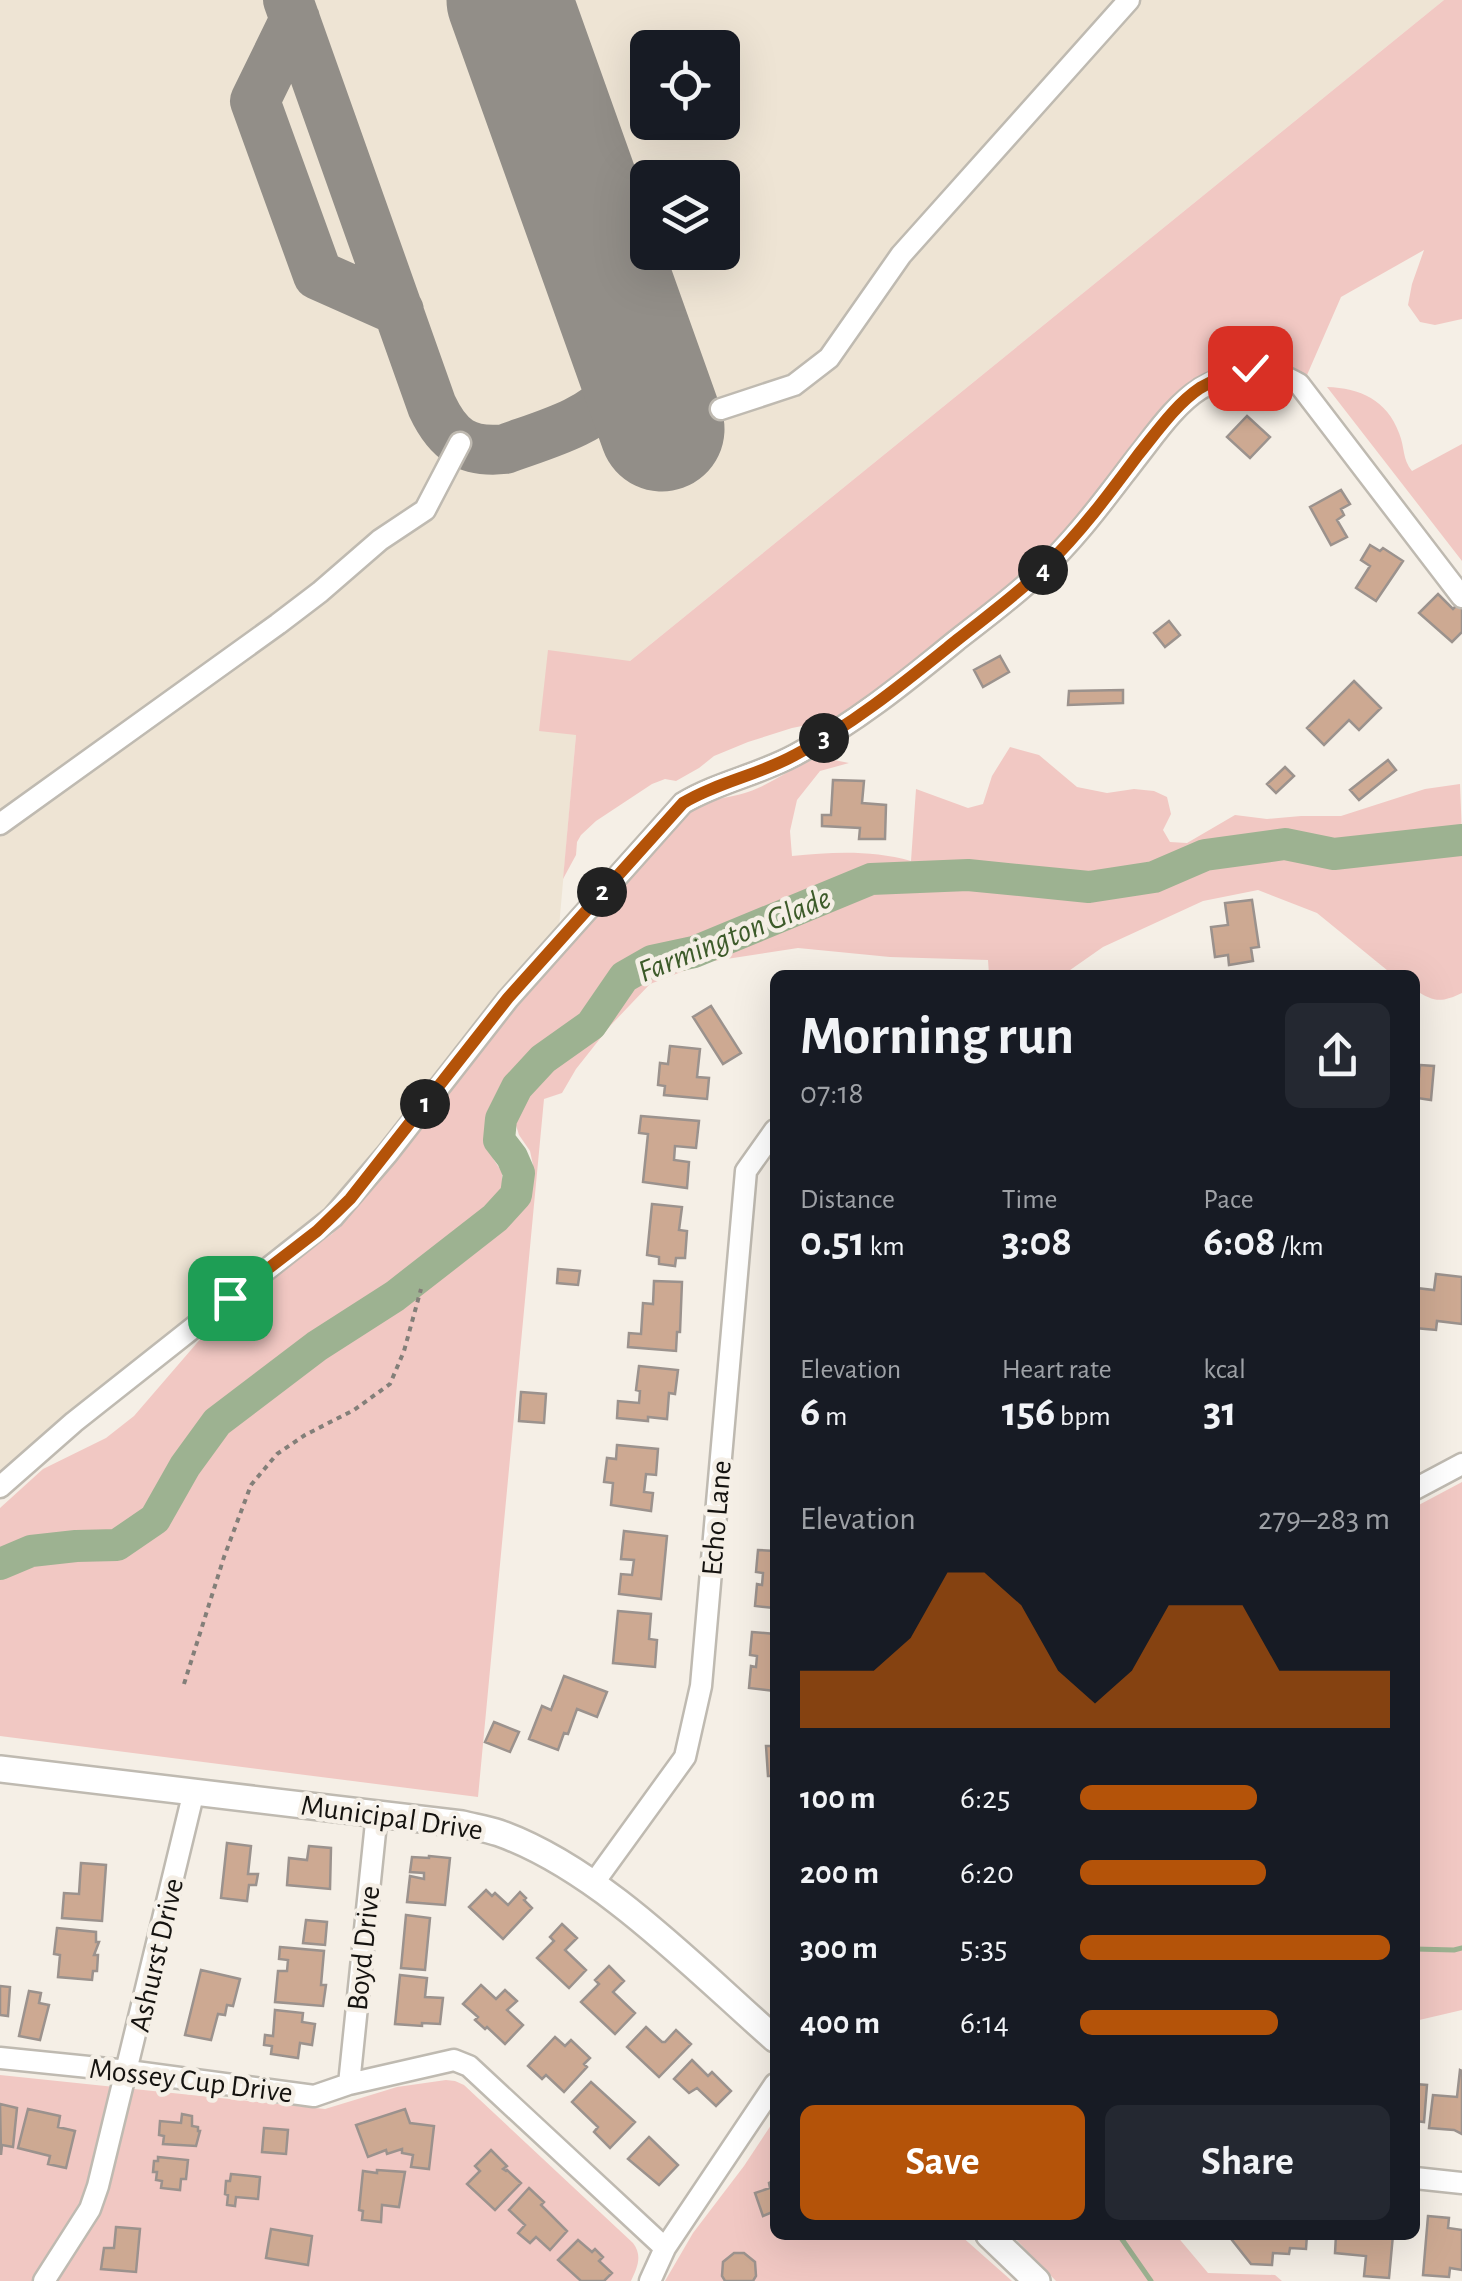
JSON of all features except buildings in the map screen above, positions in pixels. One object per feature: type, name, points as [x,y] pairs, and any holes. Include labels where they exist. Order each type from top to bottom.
[{"type":"main road","name":"Municipal Drive","points":[[0,1769],[462,1824],[500,1834],[547,1856],[624,1906],[770,2035]]},
{"type":"main road","points":[[995,2240],[1037,2281]]},
{"type":"street","points":[[721,410],[794,386],[829,358],[901,255],[1129,0]]},
{"type":"street","points":[[0,1487],[74,1422],[334,1217],[508,998],[683,803],[766,770],[834,732],[1020,591],[1061,551],[1156,434],[1200,389],[1250,368],[1276,372],[1299,384],[1462,597]]},
{"type":"street","points":[[0,824],[278,624],[380,540],[425,510],[460,442]]},
{"type":"street","name":"Echo Lane","points":[[594,1884],[684,1757],[701,1686],[746,1171],[770,1137]]},
{"type":"street","points":[[1420,1486],[1462,1464]]},
{"type":"street","name":"Ashurst Drive","points":[[44,2281],[94,2198],[194,1791]]},
{"type":"street","name":"Boyd Drive","points":[[350,2084],[377,1813]]},
{"type":"street","name":"Mossey Cup Drive","points":[[0,2058],[314,2096],[454,2060],[470,2066],[665,2248]]},
{"type":"street","points":[[650,2281],[665,2248],[770,2091]]},
{"type":"street","points":[[1420,2179],[1462,2183]]},
{"type":"path","points":[[184,1684],[251,1485],[277,1454],[354,1410],[390,1384],[404,1351],[420,1289]]},
{"type":"shaded area","points":[[0,0],[1444,0],[630,661],[576,735],[559,927],[318,1219],[75,1408],[0,1477]]},
{"type":"shaded area","points":[[1444,0],[1462,0],[1462,319],[1435,325],[1420,322],[1408,305],[1424,250],[1341,297],[1307,375],[1266,358],[1248,358],[1225,367],[1143,436],[1055,544],[975,615],[842,718],[748,742],[714,756],[676,781],[665,779],[652,784],[581,835],[563,879],[576,735],[539,731],[548,650],[630,661]]},
{"type":"shaded area","points":[[1327,387],[1361,393],[1380,404],[1394,422],[1412,471],[1462,444],[1462,561]]},
{"type":"shaded area","points":[[1010,747],[1039,755],[1077,787],[1107,793],[1154,791],[1167,797],[1171,814],[1163,830],[1170,842],[1187,843],[1235,815],[1267,819],[1341,816],[1425,789],[1460,784],[1462,835],[1344,848],[1278,838],[1195,853],[1154,873],[1089,883],[968,873],[870,876],[696,948],[647,959],[622,974],[591,1019],[535,1056],[499,1100],[488,1129],[502,1184],[498,1198],[486,1211],[382,1299],[218,1411],[145,1518],[126,1533],[111,1540],[35,1544],[0,1557],[0,1508],[43,1469],[106,1438],[134,1416],[215,1322],[332,1234],[517,1001],[684,815],[703,804],[758,788],[814,756],[849,763],[820,771],[797,800],[790,831],[792,856],[852,853],[911,861],[916,789],[968,808],[983,804],[992,776]]},
{"type":"shaded area","points":[[1462,845],[1462,993],[1443,1000],[1420,992],[1420,970],[1387,970],[1317,913],[1258,890],[1203,901],[1103,947],[1070,970],[989,970],[988,960],[890,957],[798,948],[707,962],[650,984],[610,1026],[562,1093],[544,1099],[478,1797],[0,1736],[0,1568],[31,1556],[118,1552],[134,1543],[158,1524],[222,1424],[500,1227],[532,1185],[530,1151],[515,1122],[516,1111],[532,1079],[546,1072],[573,1047],[626,983],[652,965],[701,953],[874,884],[968,878],[1090,890],[1158,881],[1200,864],[1263,851],[1283,850],[1336,862]]},
{"type":"shaded area","points":[[1462,1482],[1462,2010],[1420,2020],[1420,1504]]},
{"type":"shaded area","points":[[0,2075],[325,2109],[397,2087],[455,2081],[464,2085],[633,2243],[638,2253],[637,2267],[631,2281],[0,2281]]},
{"type":"shaded area","points":[[770,2127],[770,2240],[966,2240],[1012,2281],[665,2281],[693,2233]]},
{"type":"shaded area","points":[[1017,2240],[1180,2240],[1208,2273],[1275,2275],[1282,2281],[1056,2281]]},
{"type":"waterway","name":"Farmington Glade","points":[[0,1564],[31,1551],[117,1545],[155,1519],[185,1466],[217,1422],[317,1346],[395,1296],[495,1218],[516,1195],[519,1173],[499,1140],[501,1119],[517,1087],[543,1059],[591,1025],[624,977],[652,961],[694,952],[871,879],[968,875],[1089,887],[1154,877],[1205,855],[1285,844],[1334,854],[1462,840]]},
{"type":"waterway","points":[[1420,1949],[1462,1948]]},
{"type":"waterway","points":[[1122,2240],[1151,2281]]},
{"type":"taxiway","points":[[288,0],[432,406],[452,436],[479,449],[505,449],[580,420],[606,402],[620,385],[628,337]]},
{"type":"taxiway","points":[[295,19],[255,101],[318,275],[399,311]]},
{"type":"runway","points":[[509,0],[662,429]]},
{"type":"route","points":[[230,1298],[334,1217],[508,998],[683,803],[798,754],[926,666],[1020,591],[1061,551],[1182,404],[1200,389],[1250,368]]}]
